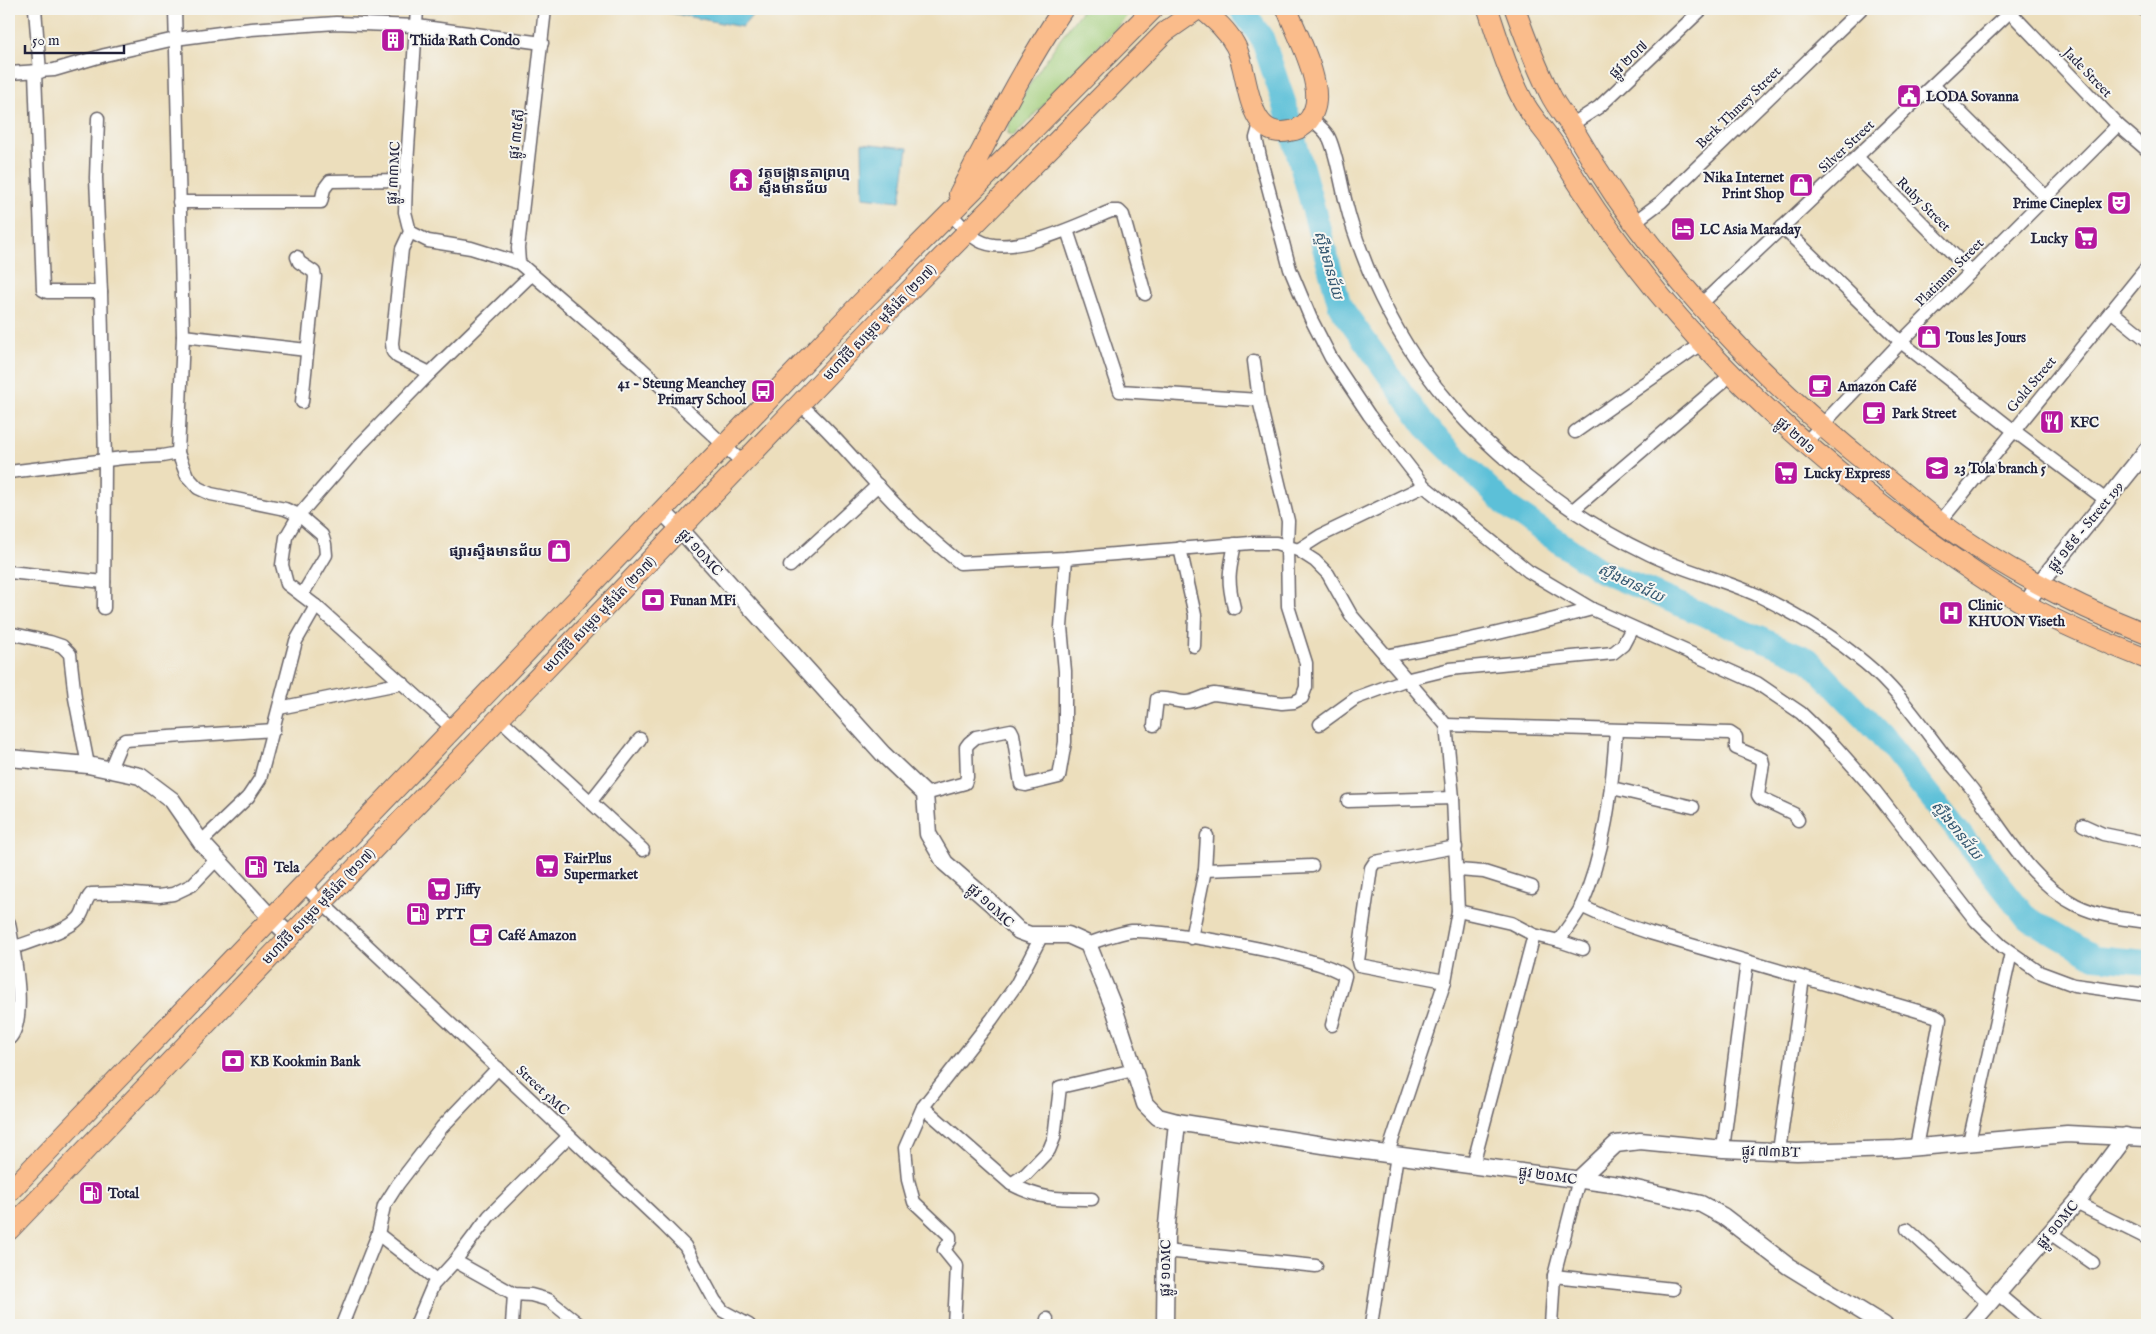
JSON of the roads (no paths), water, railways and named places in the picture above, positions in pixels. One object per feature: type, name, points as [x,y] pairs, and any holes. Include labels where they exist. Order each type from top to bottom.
[{"type":"main road","points":[[950,213],[1004,106],[1063,9]]},
{"type":"main road","points":[[1165,32],[1182,9]]},
{"type":"main road","points":[[1200,9],[1226,31],[1235,45],[1241,58],[1254,112],[1261,124],[1269,129],[1286,132],[1303,126],[1310,120],[1316,106],[1317,93],[1311,71],[1287,9]]},
{"type":"main road","name":"មហាវិថី សម្តេច មុនីរ៉េត (២១៧)","points":[[9,1230],[968,230],[1165,32],[1200,9]]},
{"type":"main road","points":[[1488,9],[1504,55],[1526,107],[1550,136]]},
{"type":"main road","points":[[1501,9],[1550,136]]},
{"type":"main road","points":[[1515,9],[1551,96],[1571,125]]},
{"type":"main road","points":[[1528,9],[1561,91],[1571,125]]},
{"type":"main road","name":"មហាវិថី សម្តេច មុនីរ៉េត (២១៧)","points":[[10,1187],[950,213],[1150,12]]},
{"type":"main road","name":"ផ្លូវ ២៧១","points":[[1571,125],[1603,181],[1665,266],[1749,358],[1821,426],[1940,522],[2038,584],[2103,616],[2147,634]]},
{"type":"main road","name":"ផ្លូវ ២៧១","points":[[1550,136],[1584,194],[1648,282],[1732,374],[1805,443],[1924,539],[2026,605],[2147,660]]},
{"type":"street","points":[[35,9],[42,290],[47,292],[101,292]]},
{"type":"street","points":[[175,9],[174,38],[183,336],[178,453],[187,476],[198,488],[211,494],[285,509],[299,515],[322,535],[326,555],[302,595]]},
{"type":"street","name":"ផ្លូវ ៣៣MC","points":[[417,9],[406,180],[406,212],[410,232],[402,249],[392,343],[393,352],[398,358],[430,373]]},
{"type":"street","name":"ផ្លូវ ៣៥ស៊ី","points":[[519,263],[518,248],[546,9]]},
{"type":"street","name":"ផ្លូវ ២០៧","points":[[1571,125],[1599,107],[1702,9]]},
{"type":"street","name":"Berk Thmey Street","points":[[1633,223],[1661,202],[1861,9]]},
{"type":"street","points":[[2143,9],[2147,12]]},
{"type":"street","name":"Silver Street","points":[[1700,305],[2012,10]]},
{"type":"street","name":"Jade Street","points":[[2012,10],[2118,126],[2147,150]]},
{"type":"street","points":[[9,73],[54,70],[174,38],[250,29],[336,23],[417,26],[542,43]]},
{"type":"street","points":[[1933,85],[2046,197]]},
{"type":"street","points":[[98,118],[96,178],[105,461],[104,608]]},
{"type":"street","points":[[1310,120],[1329,136],[1348,214],[1374,283],[1393,321],[1424,369],[1464,420],[1515,467],[1573,510],[1648,554],[1755,594],[1804,620],[1867,664],[1920,721],[1949,762],[1976,793],[2005,835],[2030,866],[2051,886],[2075,905],[2101,914],[2147,922]]},
{"type":"street","points":[[1261,124],[1256,138],[1260,157],[1290,269],[1311,319],[1331,358],[1369,415],[1424,486],[1528,571],[1592,609],[1757,683],[1801,713],[1835,746],[1875,791],[1976,921],[2038,972],[2074,986],[2147,995]]},
{"type":"street","name":"Platinum Street","points":[[1805,443],[1901,342],[2118,126]]},
{"type":"street","name":"Ruby Street","points":[[1856,157],[1971,272]]},
{"type":"street","points":[[179,202],[321,202],[324,189],[330,182],[406,180]]},
{"type":"street","points":[[950,213],[978,240],[991,244],[1008,245],[1032,241],[1067,230],[1111,211],[1119,211],[1123,215],[1145,294]]},
{"type":"street","points":[[1782,227],[1901,342],[2106,500]]},
{"type":"street","points":[[1067,230],[1120,391],[1259,400]]},
{"type":"street","points":[[410,232],[428,241],[472,248],[519,263],[640,367],[743,463]]},
{"type":"street","points":[[298,257],[299,262],[314,272],[315,277],[302,402]]},
{"type":"street","name":"Gold Street","points":[[1940,522],[2147,267]]},
{"type":"street","points":[[453,729],[316,606],[287,584],[282,565],[286,537],[299,515],[358,446],[430,373],[532,275]]},
{"type":"street","points":[[2111,310],[2147,340]]},
{"type":"street","points":[[183,336],[307,350]]},
{"type":"street","points":[[1575,432],[1702,343]]},
{"type":"street","points":[[1154,725],[1157,699],[1162,698],[1186,702],[1194,701],[1203,695],[1214,694],[1282,703],[1294,702],[1302,698],[1306,687],[1306,664],[1288,606],[1292,548],[1288,522],[1259,400],[1254,361]]},
{"type":"street","points":[[1573,510],[1732,374]]},
{"type":"street","points":[[800,404],[821,421],[878,485],[932,540],[960,563],[1066,558],[1235,544],[1276,543],[1292,548],[1315,560],[1328,574],[1351,615],[1446,725],[1458,870],[1458,911],[1445,981],[1392,1154],[1371,1325]]},
{"type":"street","name":"ផ្លូវ ១៩៩ - Street 199","points":[[2026,605],[2038,584],[2147,450]]},
{"type":"street","points":[[9,472],[178,453]]},
{"type":"street","points":[[790,566],[878,485]]},
{"type":"street","points":[[1292,548],[1424,486]]},
{"type":"street","name":"ផ្លូវ ១០MC","points":[[662,511],[883,754],[924,794],[928,834],[945,863],[992,904],[1019,931],[1030,935],[1068,935],[1088,944]]},
{"type":"street","points":[[1234,608],[1228,584],[1228,572],[1235,544]]},
{"type":"street","points":[[1180,548],[1195,615],[1194,646]]},
{"type":"street","points":[[924,794],[964,783],[967,777],[966,747],[976,737],[1011,730],[1014,734],[1021,784],[1026,785],[1059,777],[1064,742],[1065,671],[1061,627],[1066,558]]},
{"type":"street","points":[[9,572],[104,582]]},
{"type":"street","points":[[201,842],[248,797],[260,779],[296,641],[316,606]]},
{"type":"street","points":[[1385,656],[1462,643],[1592,609]]},
{"type":"street","points":[[1320,724],[1356,698],[1406,680],[1450,669],[1614,653],[1622,646],[1632,628]]},
{"type":"street","points":[[9,633],[62,646],[70,654],[75,698],[88,765]]},
{"type":"street","points":[[279,708],[403,683]]},
{"type":"street","points":[[499,718],[643,850]]},
{"type":"street","points":[[1446,725],[1734,734],[1736,736],[1736,748],[1762,759],[1763,764],[1758,795],[1760,798],[1794,814],[1798,820]]},
{"type":"street","points":[[110,769],[121,743],[125,740],[274,730]]},
{"type":"street","points":[[1559,941],[1581,906],[1602,841],[1612,788],[1616,731]]},
{"type":"street","points":[[591,801],[640,739]]},
{"type":"street","points":[[9,758],[88,765],[140,776],[172,800],[201,842],[290,936]]},
{"type":"street","points":[[1612,788],[1693,807]]},
{"type":"street","points":[[1348,801],[1453,798]]},
{"type":"street","points":[[2083,825],[2104,834],[2147,843]]},
{"type":"street","points":[[1191,938],[1205,870],[1207,836]]},
{"type":"street","points":[[1177,1122],[1158,1117],[1145,1104],[1115,1011],[1088,944],[1131,932],[1152,932],[1262,948],[1328,967],[1346,976],[1354,976],[1359,966],[1358,961],[1371,868],[1375,862],[1456,847]]},
{"type":"street","points":[[13,948],[68,926],[78,919],[85,909],[86,900],[91,894],[122,893],[159,896],[173,894],[192,885],[217,859]]},
{"type":"street","points":[[1205,870],[1312,866]]},
{"type":"street","points":[[1458,870],[1484,872],[1532,887]]},
{"type":"street","name":"Street 5MC","points":[[303,885],[685,1246],[715,1301],[723,1310],[749,1325]]},
{"type":"street","points":[[1581,906],[1609,919],[1650,933],[1697,945],[1747,962],[1940,1019],[1916,1146]]},
{"type":"street","points":[[1458,911],[1511,923],[1534,935],[1583,949]]},
{"type":"street","points":[[9,923],[19,981],[14,1035],[9,1039]]},
{"type":"street","points":[[954,1325],[957,1266],[944,1250],[950,1241],[950,1236],[914,1202],[908,1180],[905,1148],[923,1107],[992,1020],[1016,986],[1042,935]]},
{"type":"street","points":[[1473,1165],[1534,935]]},
{"type":"street","points":[[1970,1142],[2012,952]]},
{"type":"street","points":[[1723,1149],[1747,962]]},
{"type":"street","points":[[1359,966],[1445,981]]},
{"type":"street","points":[[1332,1025],[1346,976]]},
{"type":"street","points":[[1779,1151],[1803,978]]},
{"type":"street","points":[[342,1325],[378,1234],[384,1206],[398,1184],[442,1127],[498,1068]]},
{"type":"street","points":[[1011,1184],[1026,1174],[1049,1150],[1054,1138],[1058,1091],[1060,1087],[1134,1070]]},
{"type":"street","points":[[923,1107],[1011,1184],[1047,1198],[1092,1199]]},
{"type":"street","name":"ផ្លូវ ១០MC","points":[[1165,1325],[1165,1251],[1177,1122]]},
{"type":"street","name":"ផ្លូវ ២០MC","points":[[1177,1122],[1342,1148],[1579,1179],[1665,1194],[1701,1204],[1723,1216],[1788,1266],[1884,1325]]},
{"type":"street","name":"ផ្លូវ ៧៣BT","points":[[1579,1179],[1616,1144],[1640,1142],[1663,1142],[1723,1149],[1779,1151],[1886,1150],[2067,1134],[2126,1136]]},
{"type":"street","points":[[416,1325],[424,1303],[437,1280],[455,1261],[490,1216],[569,1136]]},
{"type":"street","points":[[2126,1136],[2147,1138]]},
{"type":"street","name":"ផ្លូវ ១០MC","points":[[1970,1325],[2050,1234],[2126,1136]]},
{"type":"street","points":[[1551,1325],[1554,1276],[1579,1179]]},
{"type":"street","points":[[2076,1202],[2147,1238]]},
{"type":"street","points":[[1907,1229],[1994,1299],[2035,1325]]},
{"type":"street","points":[[378,1234],[437,1280]]},
{"type":"street","points":[[2050,1234],[2093,1263]]},
{"type":"street","points":[[1165,1251],[1316,1266]]},
{"type":"street","points":[[455,1261],[514,1294],[531,1295],[549,1300],[580,1325]]},
{"type":"street","points":[[1554,1276],[1673,1288]]},
{"type":"street","points":[[512,1325],[514,1294]]},
{"type":"water","points":[[650,9],[758,9],[742,27]]},
{"type":"water","points":[[862,143],[908,148],[900,201],[863,197]]},
{"type":"waterway","name":"ស្ទឹងមានជ័យ","points":[[1241,9],[1262,38],[1284,102],[1340,306],[1426,427],[1507,506],[1601,571],[1808,659],[1881,735],[2027,918],[2095,957],[2147,962]]},
{"type":"place","name":"Thida Rath Condo","points":[[393,40]]},
{"type":"place","name":"LODA Sovanna","points":[[1909,96]]},
{"type":"place","name":"វត្តចង្ក្រានតាព្រហ្ម ស្ទឹងមានជ័យ","points":[[741,180]]},
{"type":"place","name":"Nika Internet Print Shop","points":[[1801,185]]},
{"type":"place","name":"Prime Cineplex","points":[[2119,203]]},
{"type":"place","name":"LC Asia Maraday","points":[[1683,229]]},
{"type":"place","name":"Lucky","points":[[2086,238]]},
{"type":"place","name":"Tous les Jours","points":[[1929,337]]},
{"type":"place","name":"Amazon Café","points":[[1820,386]]},
{"type":"place","name":"41 - Steung Meanchey Primary School","points":[[763,391]]},
{"type":"place","name":"Park Street","points":[[1874,413]]},
{"type":"place","name":"KFC","points":[[2052,422]]},
{"type":"place","name":"23 Tola branch 5","points":[[1937,468]]},
{"type":"place","name":"Lucky Express","points":[[1786,473]]},
{"type":"place","name":"ផ្សារស្ទឹងមានជ័យ","points":[[559,551]]},
{"type":"place","name":"Funan MFi","points":[[653,600]]},
{"type":"place","name":"Clinic KHUON Viseth","points":[[1951,613]]},
{"type":"place","name":"FairPlus Supermarket","points":[[547,866]]},
{"type":"place","name":"Tela","points":[[256,867]]},
{"type":"place","name":"Jiffy","points":[[439,889]]},
{"type":"place","name":"PTT","points":[[418,914]]},
{"type":"place","name":"Café Amazon","points":[[481,935]]},
{"type":"place","name":"KB Kookmin Bank","points":[[233,1061]]},
{"type":"place","name":"Total","points":[[91,1193]]}]
